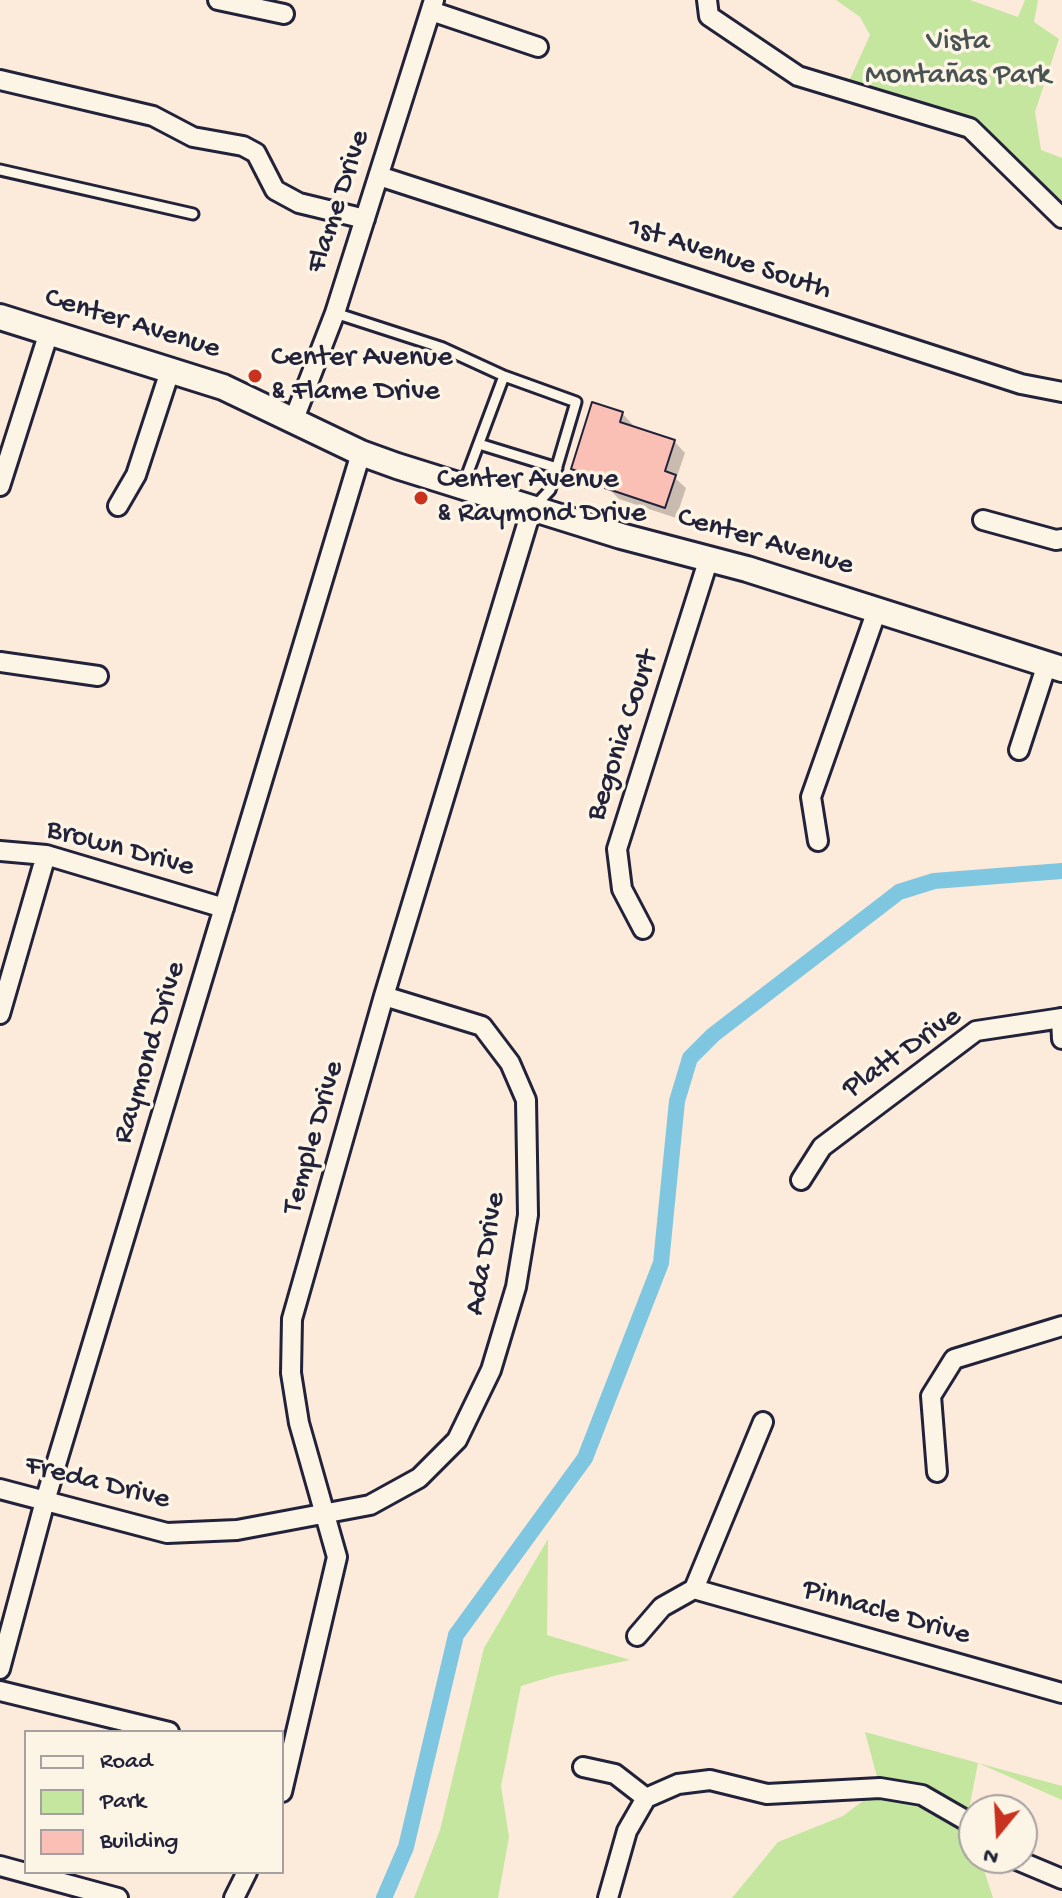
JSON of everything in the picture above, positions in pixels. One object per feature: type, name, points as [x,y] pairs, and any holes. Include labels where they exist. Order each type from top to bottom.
[{"type":"street","points":[[218,0],[284,14]]},
{"type":"street","points":[[707,0],[709,16],[798,76],[970,128],[1062,218]]},
{"type":"street","points":[[433,5],[538,47]]},
{"type":"street","name":"Flame Drive","points":[[294,419],[335,313],[433,5]]},
{"type":"street","points":[[0,80],[153,116],[193,137],[243,146],[256,153],[275,190],[299,203],[365,219]]},
{"type":"street","name":"1st Avenue South","points":[[379,176],[1021,384],[1062,392]]},
{"type":"street","name":"Center Avenue","points":[[0,317],[223,387],[361,453],[463,487],[621,536],[709,558],[1055,666]]},
{"type":"street","points":[[0,486],[49,332]]},
{"type":"street","points":[[118,506],[136,475],[170,371]]},
{"type":"street","name":"Raymond Drive","points":[[0,1669],[45,1501],[361,453]]},
{"type":"street","name":"Temple Drive","points":[[287,1761],[337,1557],[299,1423],[291,1373],[292,1319],[384,996],[532,508]]},
{"type":"street","points":[[983,520],[1062,539]]},
{"type":"street","name":"Begonia Court","points":[[643,929],[622,889],[617,849],[709,558]]},
{"type":"street","points":[[818,841],[811,797],[877,610]]},
{"type":"street","points":[[0,662],[98,676]]},
{"type":"street","points":[[1019,750],[1055,666]]},
{"type":"street","name":"Brown Drive","points":[[0,851],[46,855],[224,908]]},
{"type":"street","points":[[0,1014],[46,855]]},
{"type":"street","name":"Ada Drive","points":[[324,1516],[370,1505],[419,1478],[457,1440],[491,1370],[516,1287],[528,1215],[526,1100],[510,1063],[482,1026],[384,996]]},
{"type":"street","points":[[1061,1018],[1062,1039]]},
{"type":"street","name":"Platt Drive","points":[[801,1180],[822,1147],[976,1031],[1061,1018]]},
{"type":"street","points":[[937,1472],[931,1396],[954,1359],[1062,1326]]},
{"type":"street","points":[[637,1636],[662,1607],[694,1589],[763,1422]]},
{"type":"street","name":"Freda Drive","points":[[0,1489],[167,1533],[237,1530],[324,1516]]},
{"type":"street","name":"Pinnacle Drive","points":[[694,1589],[1062,1693]]},
{"type":"street","points":[[0,1691],[161,1730]]},
{"type":"street","points":[[583,1767],[615,1774],[646,1798]]},
{"type":"street","points":[[608,1898],[627,1831],[646,1798],[678,1784],[710,1780],[767,1794],[880,1788],[922,1795],[958,1816]]},
{"type":"street","points":[[0,1866],[24,1873]]},
{"type":"street","points":[[1038,1869],[1062,1879]]},
{"type":"street","points":[[30,1874],[118,1898]]},
{"type":"street","points":[[234,1898],[246,1874]]},
{"type":"lane","points":[[0,170],[193,214]]},
{"type":"lane","points":[[335,313],[443,348],[504,376],[576,402],[550,490],[532,508]]},
{"type":"lane","points":[[463,487],[504,376]]},
{"type":"lane","points":[[479,444],[557,468]]},
{"type":"green space","name":"Vista Montañas Park","points":[[836,0],[970,0],[1018,17],[1025,0],[1038,0],[1034,22],[1059,39],[1035,112],[1041,150],[1062,158],[1062,215],[970,128],[845,90],[870,35],[860,17]]},
{"type":"green space","points":[[548,1539],[547,1635],[630,1660],[521,1686],[501,1786],[509,1837],[498,1898],[414,1898],[440,1830],[484,1648]]},
{"type":"green space","points":[[865,1732],[978,1763],[972,1794],[958,1794],[958,1874],[985,1874],[993,1898],[732,1898],[778,1842],[843,1816],[880,1788]]},
{"type":"green space","points":[[978,1763],[1062,1786],[1062,1800]]},
{"type":"building","points":[[592,402],[623,412],[620,422],[675,440],[665,471],[676,475],[665,508],[605,488],[608,481],[571,469]]},
{"type":"waterway","points":[[384,1898],[406,1847],[456,1635],[585,1458],[661,1263],[677,1101],[690,1058],[713,1035],[899,892],[934,881],[1062,871]]},
{"type":"place","name":"Center Avenue & Flame Drive","points":[[255,376]]},
{"type":"place","name":"Center Avenue & Raymond Drive","points":[[421,498]]}]
